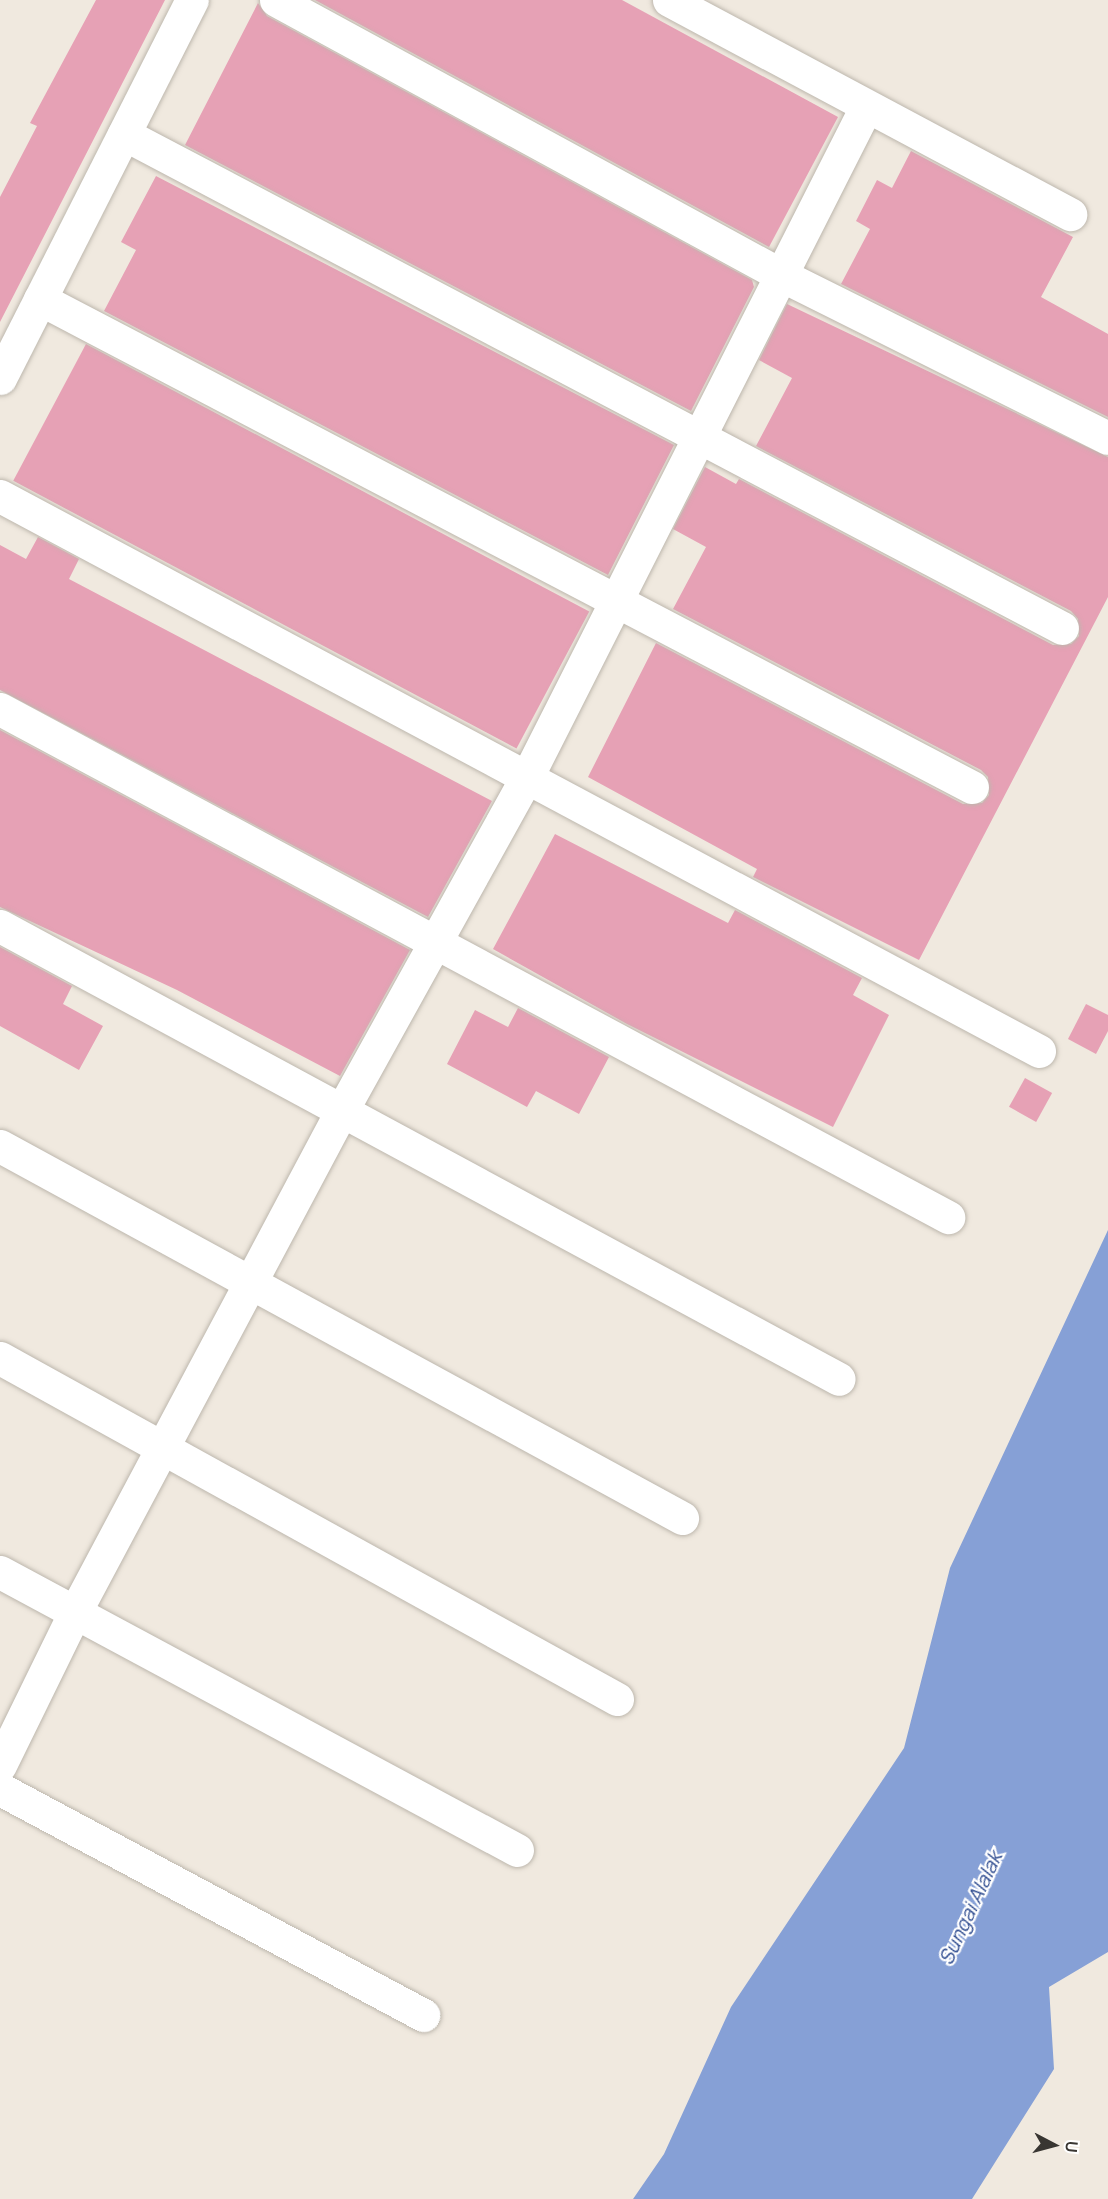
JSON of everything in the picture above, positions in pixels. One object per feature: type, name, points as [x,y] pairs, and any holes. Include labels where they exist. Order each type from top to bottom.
[{"type":"street","points":[[0,378],[192,0]]},
{"type":"street","points":[[276,0],[781,275],[1108,438]]},
{"type":"street","points":[[669,0],[1070,214]]},
{"type":"street","points":[[0,1765],[75,1612],[164,1449],[340,1112],[528,775],[866,107]]},
{"type":"street","points":[[124,134],[1062,628]]},
{"type":"street","points":[[40,299],[972,788]]},
{"type":"street","points":[[0,496],[528,775],[1039,1051]]},
{"type":"street","points":[[0,709],[433,944],[948,1217]]},
{"type":"street","points":[[0,926],[340,1112],[839,1379]]},
{"type":"street","points":[[0,1146],[252,1281],[682,1518]]},
{"type":"street","points":[[0,1358],[617,1699]]},
{"type":"street","points":[[0,1572],[517,1850]]},
{"type":"street","points":[[0,1789],[424,2014]]},
{"type":"water","name":"Sungai Alalak","points":[[1108,1230],[1108,1952],[1049,1987],[1054,2069],[972,2199],[633,2199],[664,2154],[731,2007],[904,1748],[950,1568]]},
{"type":"building","points":[[96,0],[165,0],[0,322],[0,197],[37,126],[30,123]]},
{"type":"building","points":[[315,0],[622,0],[838,117],[769,247]]},
{"type":"building","points":[[258,3],[267,16],[752,280],[754,287],[691,411],[185,145]]},
{"type":"building","points":[[911,151],[1073,237],[1041,297],[1108,334],[1108,417],[841,284],[870,229],[856,221],[877,180],[892,188]]},
{"type":"building","points":[[156,176],[674,445],[608,575],[104,311],[136,250],[121,242]]},
{"type":"building","points":[[787,304],[1108,457],[1108,597],[919,960],[753,877],[757,869],[588,777],[656,643],[963,804],[982,803],[989,795],[988,777],[981,770],[673,609],[706,547],[673,529],[705,467],[736,484],[739,479],[1053,645],[1071,644],[1079,636],[1078,619],[1071,611],[756,446],[792,378],[759,360]]},
{"type":"building","points":[[86,344],[589,612],[517,748],[13,481]]},
{"type":"building","points":[[38,537],[79,559],[69,579],[492,801],[428,917],[0,690],[0,545],[26,559]]},
{"type":"building","points":[[0,730],[410,950],[340,1076],[177,990],[0,907]]},
{"type":"building","points":[[555,834],[728,923],[735,910],[862,978],[853,995],[889,1015],[833,1127],[627,1024],[493,949]]},
{"type":"building","points":[[0,947],[72,986],[63,1004],[103,1026],[79,1070],[0,1026]]},
{"type":"building","points":[[1086,1004],[1108,1015],[1108,1031],[1096,1054],[1068,1039]]},
{"type":"building","points":[[518,1008],[609,1057],[579,1114],[536,1091],[527,1107],[447,1064],[475,1010],[508,1027]]},
{"type":"building","points":[[1025,1078],[1052,1093],[1036,1122],[1009,1107]]}]
